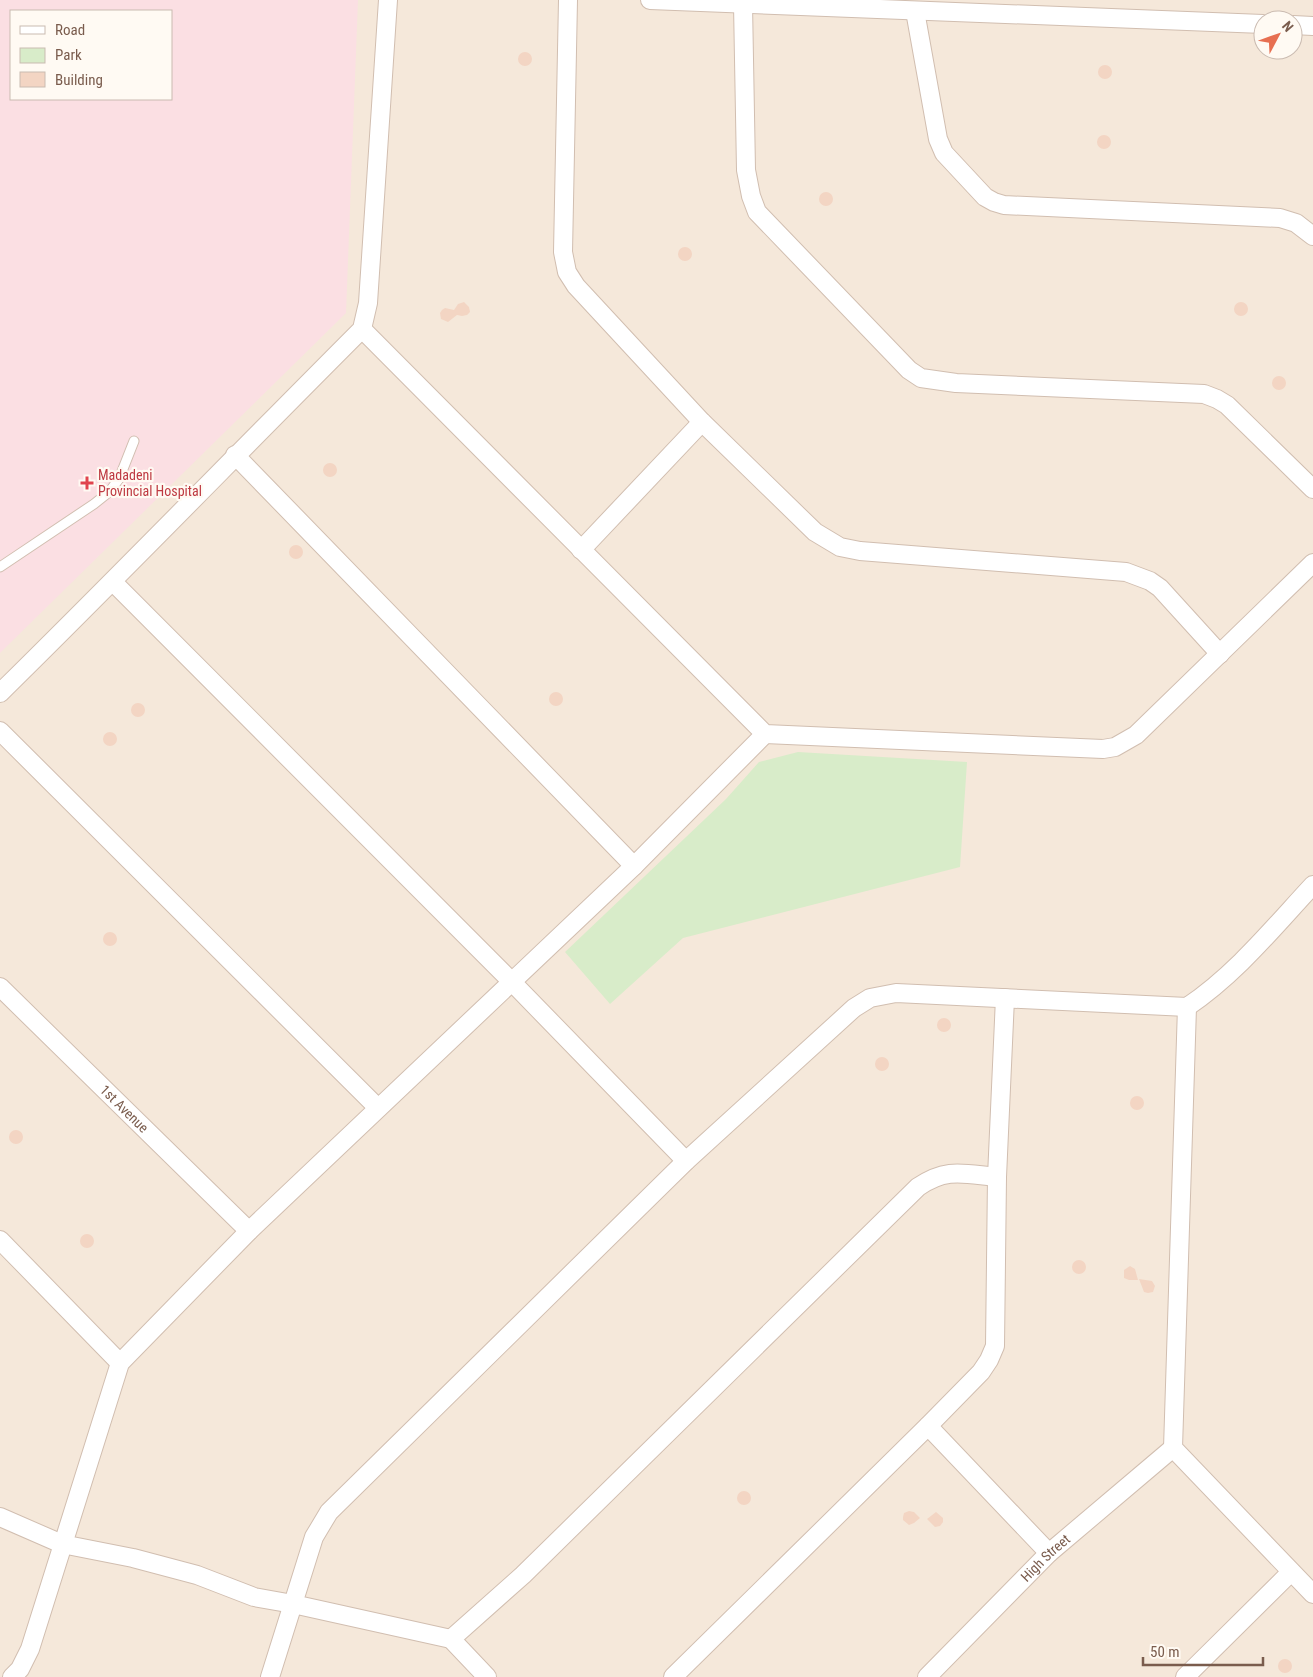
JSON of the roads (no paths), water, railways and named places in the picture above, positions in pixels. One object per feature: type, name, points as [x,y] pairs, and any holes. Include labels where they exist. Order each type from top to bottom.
[{"type":"street","points":[[5,685],[113,582],[235,455],[362,329],[368,303],[388,0]]},
{"type":"street","points":[[568,0],[563,252],[567,272],[588,300],[702,422],[815,532],[840,547],[1126,572],[1150,581],[1160,588],[1220,654]]},
{"type":"street","points":[[650,0],[1253,24]]},
{"type":"street","points":[[743,4],[746,170],[751,196],[757,212],[910,370],[921,378],[956,382],[1204,394],[1227,405],[1313,489]]},
{"type":"street","points":[[915,11],[938,139],[944,153],[985,197],[1004,205],[1280,218],[1296,223],[1313,236]]},
{"type":"street","points":[[362,329],[764,734],[1103,749],[1115,747],[1136,735],[1313,563]]},
{"type":"street","points":[[581,550],[702,422]]},
{"type":"street","points":[[235,455],[634,866]]},
{"type":"street","points":[[113,582],[511,982],[686,1161]]},
{"type":"street","points":[[0,731],[378,1108]]},
{"type":"street","points":[[12,1677],[20,1669],[30,1649],[120,1363],[248,1231],[634,866],[764,734]]},
{"type":"street","points":[[270,1677],[314,1537],[329,1512],[686,1161],[854,1008],[870,998],[896,993],[1187,1007],[1209,992],[1236,967],[1313,885]]},
{"type":"street","name":"1st Avenue","points":[[0,987],[248,1231]]},
{"type":"street","points":[[673,1677],[928,1426],[981,1372],[989,1360],[995,1346],[997,1177],[1005,998]]},
{"type":"street","points":[[1187,1007],[1173,1448],[1313,1594]]},
{"type":"street","points":[[451,1639],[523,1575],[918,1187],[930,1178],[949,1173],[997,1177]]},
{"type":"street","points":[[0,1240],[120,1363]]},
{"type":"street","points":[[928,1426],[1049,1553]]},
{"type":"street","name":"High Street","points":[[927,1677],[1049,1553],[1173,1448]]},
{"type":"street","points":[[0,1517],[62,1544],[133,1558],[197,1575],[254,1597],[451,1639],[487,1677]]},
{"type":"street","points":[[1185,1677],[1292,1572]]},
{"type":"lane","points":[[0,568],[109,492],[119,479],[134,441]]},
{"type":"place","name":"Madadeni Provincial Hospital","points":[[87,483]]}]
